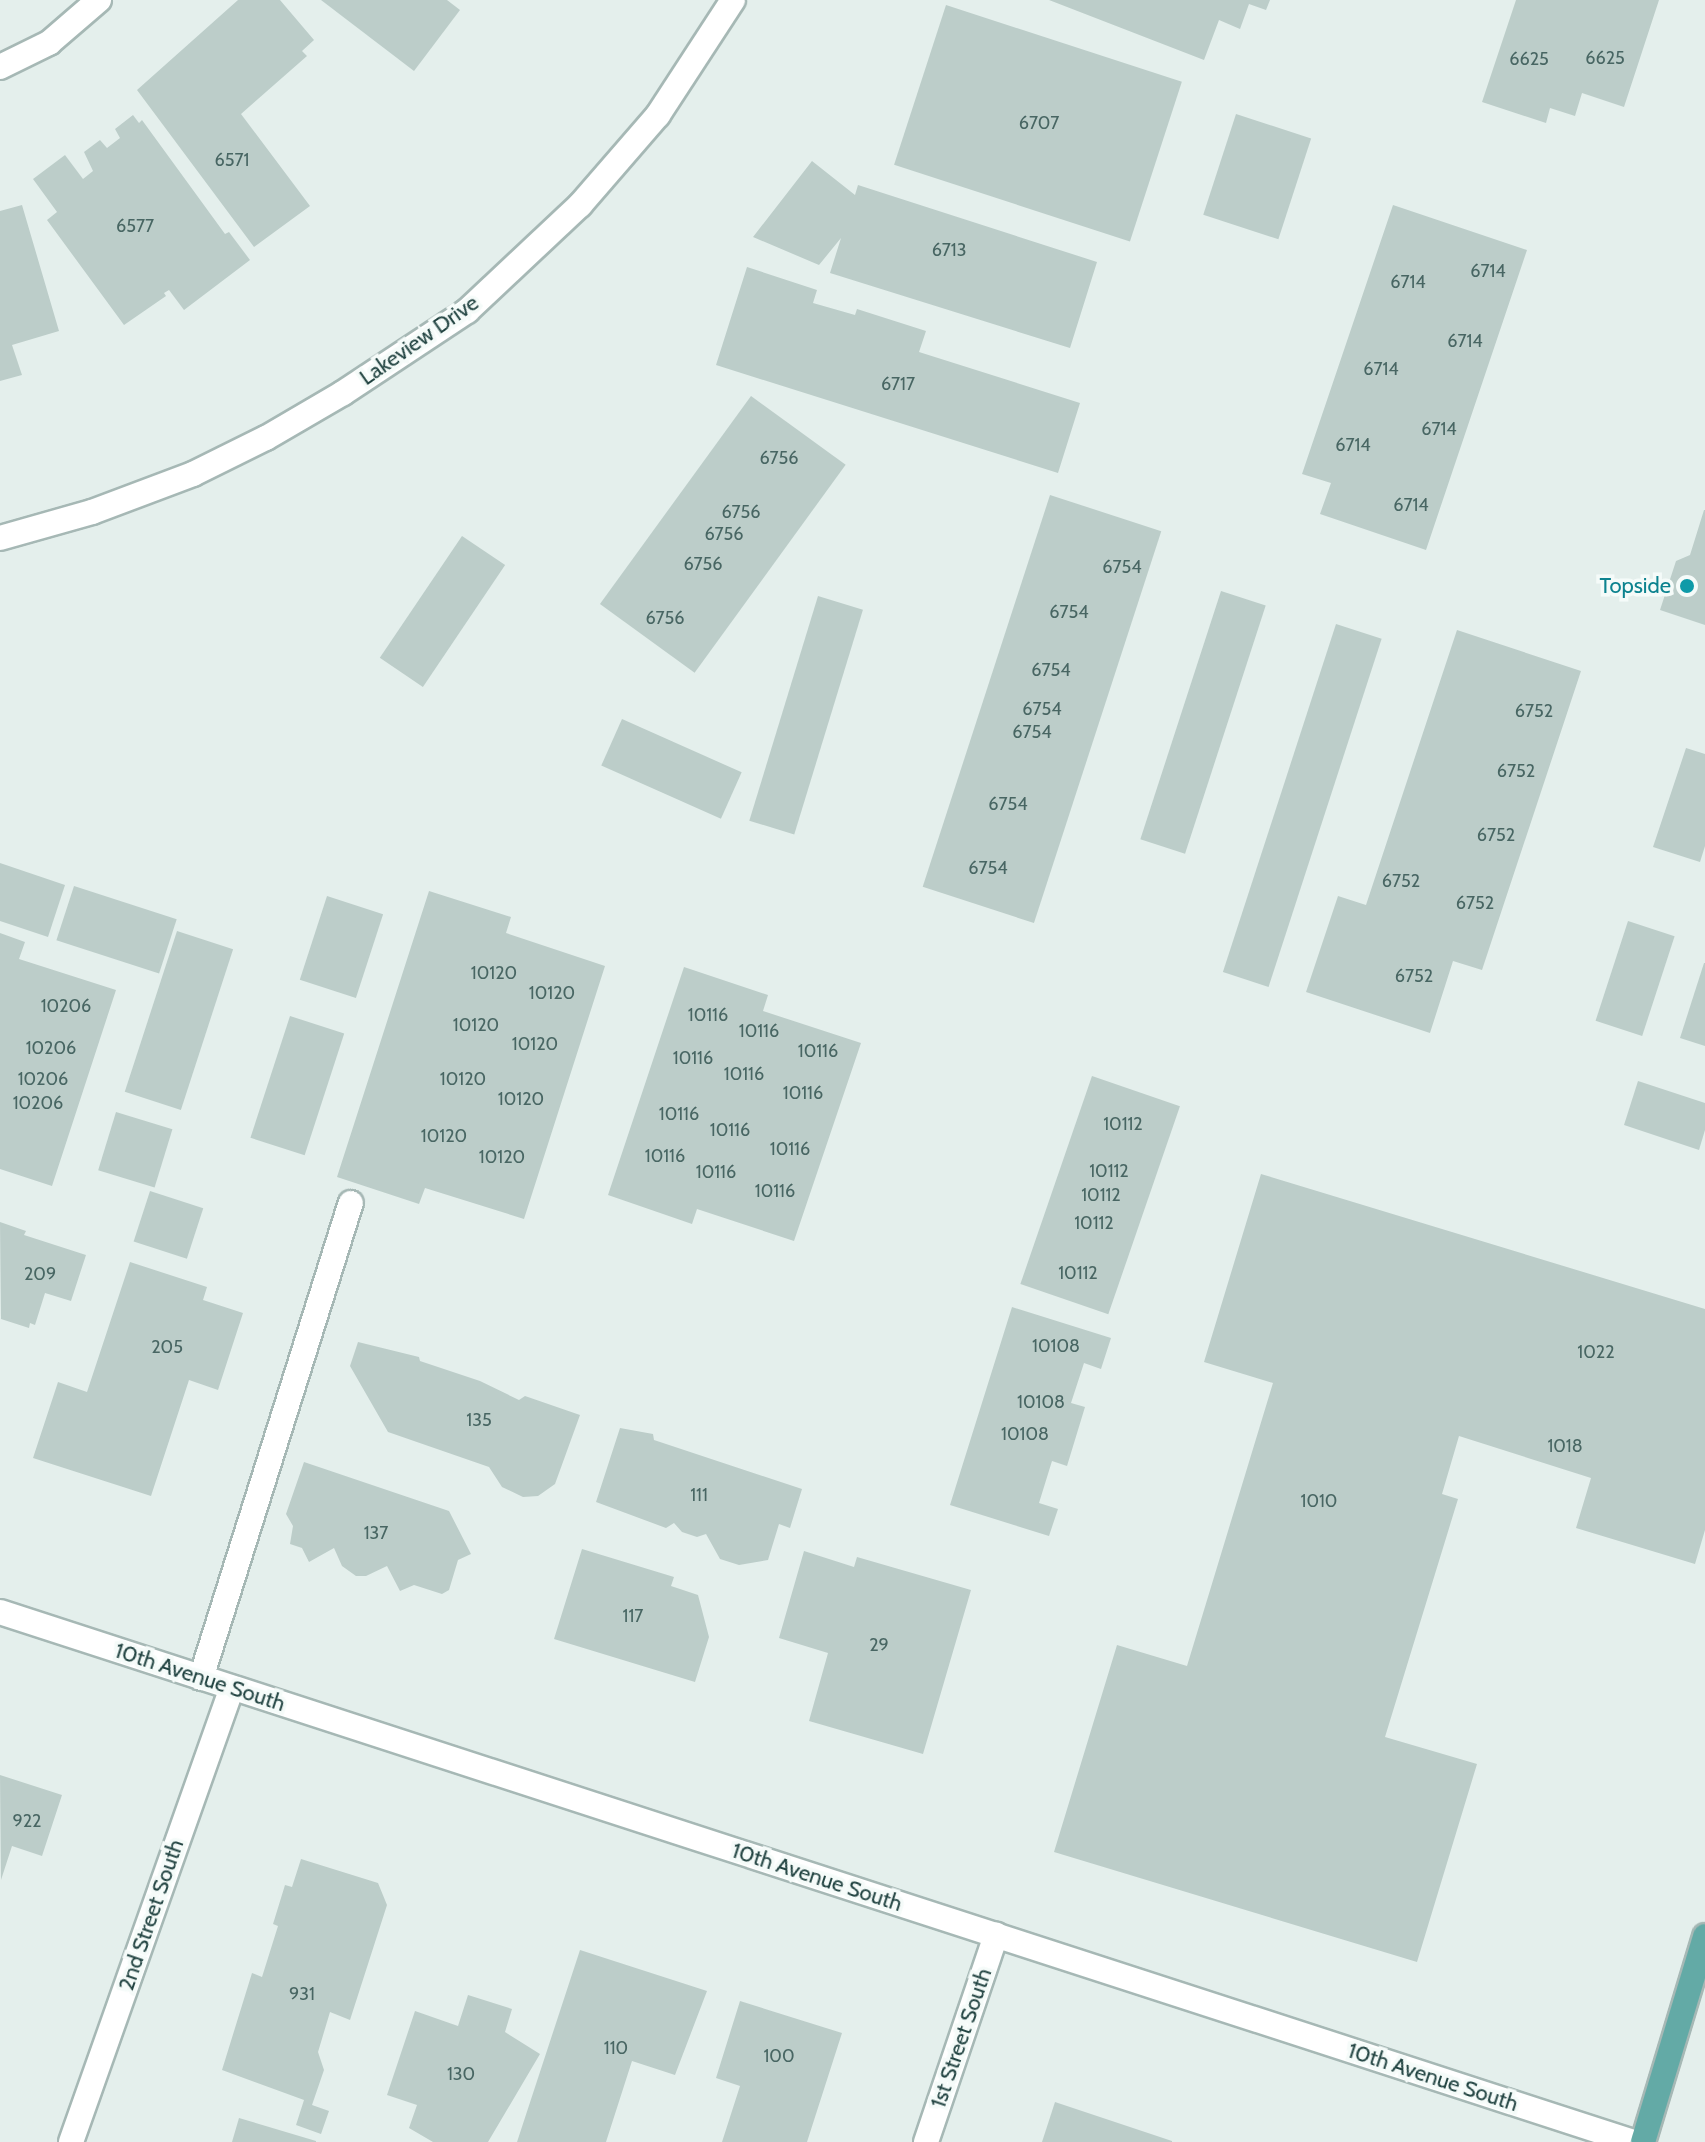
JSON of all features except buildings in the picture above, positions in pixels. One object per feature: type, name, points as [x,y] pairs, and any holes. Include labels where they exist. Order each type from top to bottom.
[{"type":"main road","points":[[1643,2142],[1705,1936]]},
{"type":"street","points":[[0,67],[49,43],[99,0]]},
{"type":"street","name":"Lakeview Drive","points":[[0,538],[92,512],[193,474],[254,444],[343,393],[467,311],[580,205],[658,115],[733,0]]},
{"type":"street","points":[[201,1678],[351,1203]]},
{"type":"street","name":"10th Avenue South","points":[[0,1612],[1633,2142]]},
{"type":"street","name":"2nd Street South","points":[[71,2142],[232,1688]]},
{"type":"street","name":"1st Street South","points":[[926,2142],[996,1935]]},
{"type":"place","name":"Topside","points":[[1687,586]]}]
